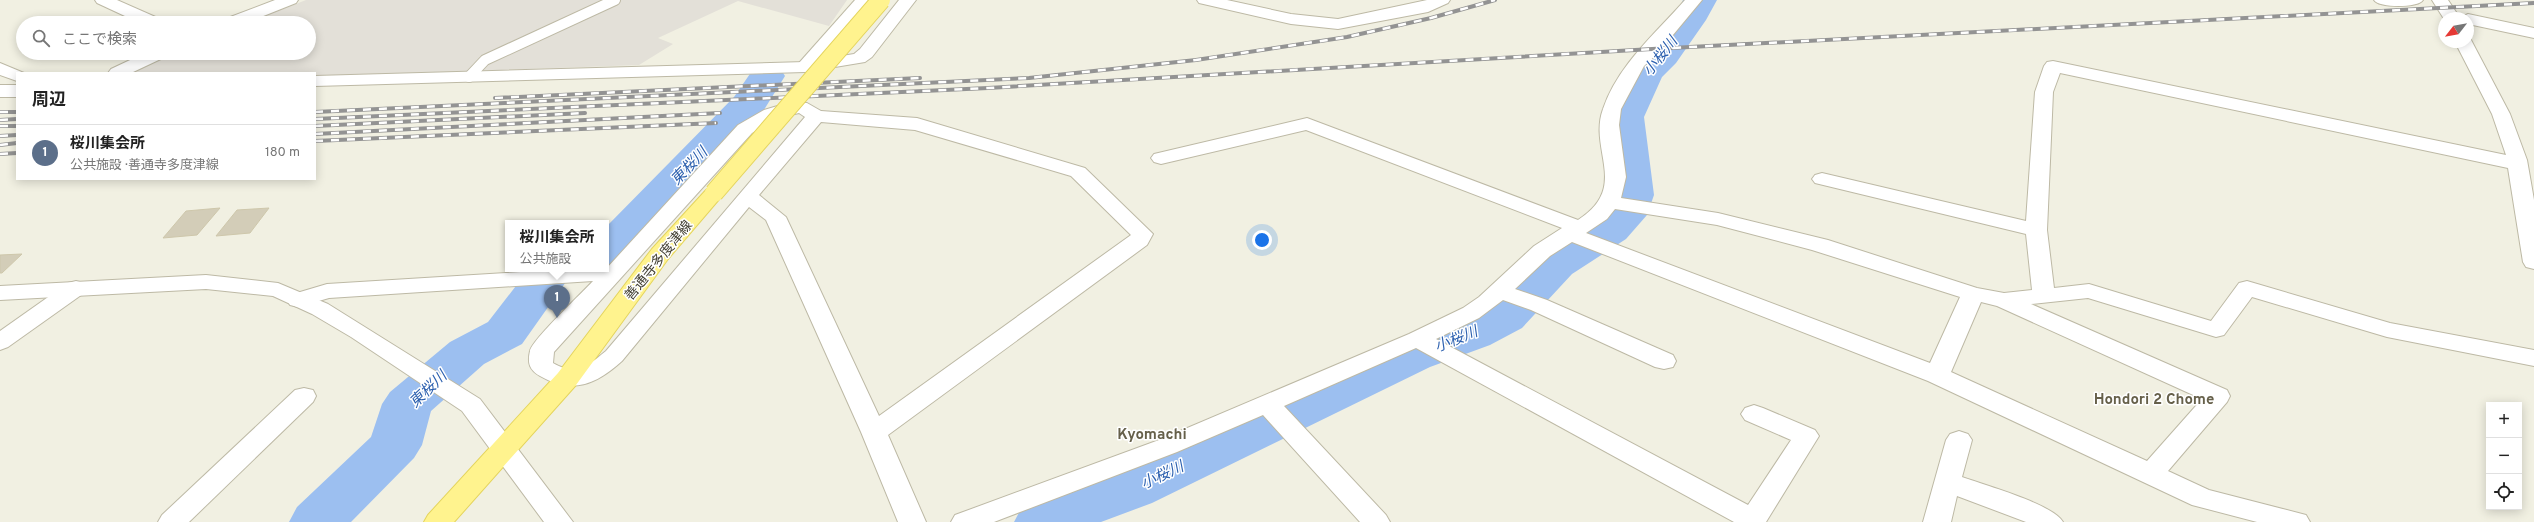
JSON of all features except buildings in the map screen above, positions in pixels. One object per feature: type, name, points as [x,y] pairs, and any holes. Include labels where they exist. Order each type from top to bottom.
[{"type":"main road","name":"善通寺多度津線","points":[[438,522],[567,379],[660,254],[881,0]]},
{"type":"street","points":[[103,0],[138,16]]},
{"type":"street","points":[[249,16],[290,0]]},
{"type":"street","points":[[805,67],[864,0]]},
{"type":"street","points":[[316,81],[805,67],[859,58],[866,53],[908,0]]},
{"type":"street","points":[[1205,0],[1291,19],[1338,24],[1415,10],[1442,0]]},
{"type":"street","points":[[1261,12],[1277,0]]},
{"type":"street","points":[[965,522],[1168,446],[1278,413],[1428,345],[1471,313],[1505,293],[1542,251],[1583,236],[1600,215],[1614,203],[1616,177],[1609,125],[1612,109],[1636,63],[1652,49],[1694,0]]},
{"type":"street","points":[[2382,0],[2415,0]]},
{"type":"street","points":[[2440,0],[2451,12]]},
{"type":"street","points":[[2474,20],[2534,33]]},
{"type":"street","points":[[2467,48],[2501,114],[2523,163],[2534,262]]},
{"type":"street","points":[[119,72],[144,60]]},
{"type":"street","points":[[2044,296],[2036,230],[2044,92],[2053,66],[2523,163]]},
{"type":"street","points":[[0,68],[16,76]]},
{"type":"street","points":[[0,91],[16,91]]},
{"type":"street","points":[[800,107],[812,110],[816,116],[747,196],[614,356],[602,366],[582,376],[567,379],[541,366],[542,350],[746,129],[756,120],[784,110],[800,107]]},
{"type":"street","points":[[816,116],[917,124],[1078,172],[1142,234],[1139,240],[874,432]]},
{"type":"street","points":[[1161,158],[1307,124],[1583,236],[1937,375],[2202,498],[2296,522]]},
{"type":"street","points":[[1822,179],[2036,230]]},
{"type":"street","points":[[747,196],[775,217],[874,432],[912,522]]},
{"type":"street","points":[[1614,203],[1718,219],[1820,245],[1973,294],[2004,300],[2218,396],[2151,474]]},
{"type":"street","points":[[298,300],[327,291],[613,273]]},
{"type":"street","points":[[0,293],[206,282],[278,290],[359,332],[409,367],[471,405],[559,522]]},
{"type":"street","points":[[0,342],[76,288]]},
{"type":"street","points":[[2004,300],[2089,291],[2216,330],[2247,288],[2387,330],[2534,358]]},
{"type":"street","points":[[1505,293],[1540,305],[1664,362]]},
{"type":"street","points":[[1937,375],[1973,294]]},
{"type":"street","points":[[1428,345],[1753,521],[1806,436],[1754,414]]},
{"type":"street","points":[[172,522],[304,396]]},
{"type":"street","points":[[1278,413],[1376,522]]},
{"type":"street","points":[[1937,522],[1959,440]]},
{"type":"street","points":[[1947,482],[2034,514],[2049,522]]},
{"type":"lane","points":[[469,77],[485,60],[614,0]]},
{"type":"shaded area","points":[[306,0],[847,0],[829,26],[738,1],[658,38],[673,44],[639,65],[316,77],[316,72],[130,72],[155,60],[316,60],[316,16],[266,16]]},
{"type":"waterway","name":"小桜川","points":[[1042,522],[1133,489],[1413,356],[1473,334],[1505,318],[1556,264],[1611,230],[1626,215],[1633,195],[1625,117],[1645,73],[1663,55],[1694,13],[1700,0]]},
{"type":"waterway","name":"東桜川","points":[[609,249],[748,105],[767,76]]},
{"type":"waterway","name":"東桜川","points":[[317,522],[395,445],[408,404],[467,353],[505,333],[550,272]]},
{"type":"railway","points":[[316,112],[1029,78],[1196,60],[1347,37],[1431,18],[1495,0]]},
{"type":"railway","points":[[316,119],[988,88],[1652,49],[2534,3]]},
{"type":"railway","points":[[495,98],[920,78]]},
{"type":"railway","points":[[0,112],[16,112]]},
{"type":"railway","points":[[316,126],[585,113]]},
{"type":"railway","points":[[316,134],[720,113]]},
{"type":"railway","points":[[0,120],[16,119]]},
{"type":"railway","points":[[316,141],[716,123]]},
{"type":"railway","points":[[0,126],[16,126]]},
{"type":"railway","points":[[0,136],[16,135]]},
{"type":"railway","points":[[0,145],[16,143]]},
{"type":"railway","points":[[0,154],[16,153]]},
{"type":"place","name":"桜川集会所","points":[[557,318]]},
{"type":"district","name":"Hondori 2 Chome","points":[[2154,399]]},
{"type":"district","name":"Kyomachi","points":[[1152,434]]}]
